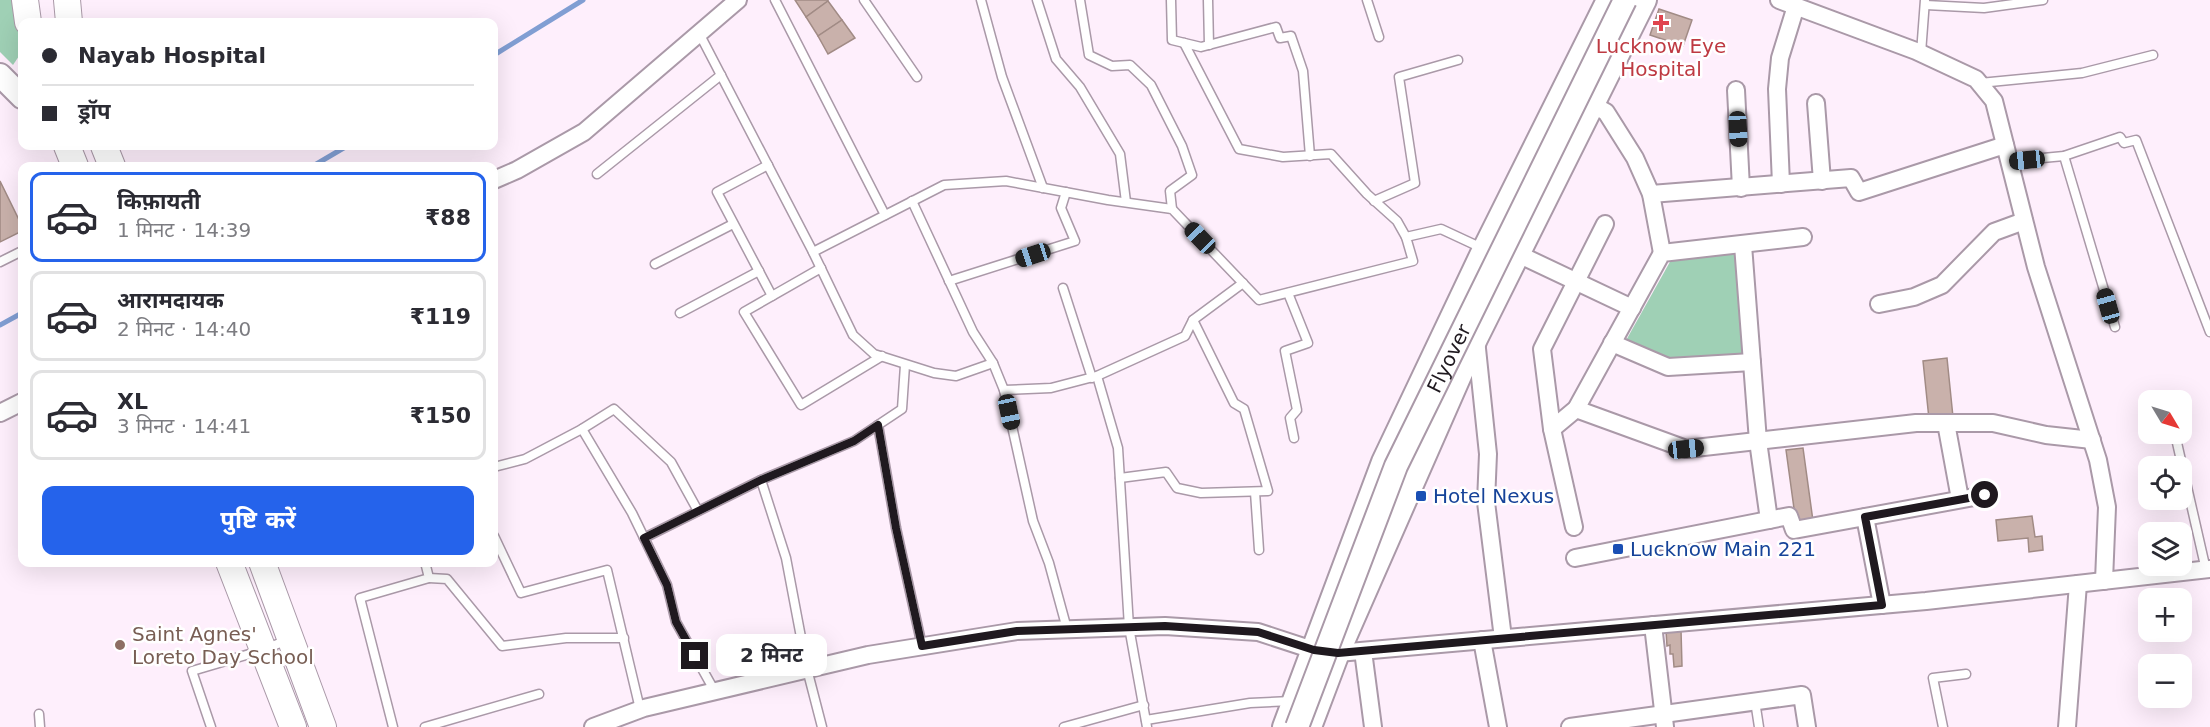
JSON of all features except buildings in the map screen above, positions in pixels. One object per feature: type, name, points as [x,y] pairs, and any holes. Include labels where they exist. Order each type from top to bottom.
[{"type":"main road","points":[[25,0],[27,18]]},
{"type":"main road","points":[[67,0],[69,18]]},
{"type":"main road","points":[[1284,727],[1383,462],[1484,249],[1608,0]]},
{"type":"main road","name":"Flyover","points":[[1296,727],[1396,466],[1624,0]]},
{"type":"main road","points":[[1310,727],[1338,653],[1476,339],[1645,0]]},
{"type":"main road","points":[[0,75],[18,93]]},
{"type":"main road","points":[[231,567],[293,727]]},
{"type":"main road","points":[[264,567],[323,727]]},
{"type":"street","points":[[498,178],[584,132],[738,0]]},
{"type":"street","points":[[1779,0],[1921,53],[1976,79],[1994,101],[2036,267],[2098,460],[2107,507],[2104,581]]},
{"type":"street","points":[[1780,184],[1778,79],[1780,57],[1796,6]]},
{"type":"street","points":[[1736,90],[1741,188]]},
{"type":"street","points":[[1816,103],[1822,181]]},
{"type":"street","points":[[1552,429],[1576,409],[1662,253],[1651,194],[1635,158],[1606,112],[1593,105]]},
{"type":"street","points":[[1651,194],[1851,178],[1858,192],[2007,153]]},
{"type":"street","points":[[1879,304],[1914,297],[1942,285],[1994,232],[2024,221]]},
{"type":"street","points":[[1574,527],[1552,429],[1542,349],[1605,224]]},
{"type":"street","points":[[1662,253],[1803,237]]},
{"type":"street","points":[[1743,245],[1758,441],[1769,520]]},
{"type":"street","points":[[1484,249],[1496,248],[1518,254],[1632,308]]},
{"type":"street","points":[[1476,339],[1488,454],[1486,502],[1503,638]]},
{"type":"street","points":[[1612,343],[1668,367],[1752,362]]},
{"type":"street","points":[[0,413],[18,404]]},
{"type":"street","points":[[1576,409],[1686,449],[1916,423],[1993,423],[2046,435],[2092,440]]},
{"type":"street","points":[[1946,423],[1960,499]]},
{"type":"street","points":[[1575,558],[1789,516],[1794,530],[1985,495]]},
{"type":"street","points":[[1865,517],[1882,605]]},
{"type":"street","points":[[593,727],[640,709],[868,655],[1017,631],[1165,626],[1258,632],[1314,650],[1338,653],[1882,605],[2208,569]]},
{"type":"street","points":[[2067,727],[2078,584]]},
{"type":"street","points":[[1653,625],[1664,721]]},
{"type":"street","points":[[1482,640],[1498,727]]},
{"type":"street","points":[[1363,651],[1373,727]]},
{"type":"street","points":[[1570,727],[1664,721],[1755,701],[1802,694],[1807,727]]},
{"type":"lane","points":[[775,0],[885,215]]},
{"type":"lane","points":[[864,0],[917,77]]},
{"type":"lane","points":[[981,0],[1002,77],[1043,188]]},
{"type":"lane","points":[[1037,0],[1056,59],[1080,87],[1120,154],[1126,202]]},
{"type":"lane","points":[[1080,0],[1089,55],[1112,66],[1130,65],[1151,85],[1182,146],[1192,175],[1170,191],[1172,208],[1259,300],[1413,261],[1406,237],[1397,221],[1374,201],[1331,154],[1283,157],[1239,150],[1184,43]]},
{"type":"lane","points":[[1171,0],[1172,40],[1201,47],[1276,27],[1280,38],[1291,36],[1303,71],[1310,156]]},
{"type":"lane","points":[[1208,0],[1209,45]]},
{"type":"lane","points":[[1367,0],[1379,38]]},
{"type":"lane","points":[[1921,53],[1925,2],[1984,8],[2043,0]]},
{"type":"lane","points":[[699,33],[813,252],[853,335],[874,354],[934,373],[956,376],[993,363]]},
{"type":"lane","points":[[1980,83],[2082,73],[2153,55]]},
{"type":"lane","points":[[1374,201],[1415,183],[1399,76],[1458,60]]},
{"type":"lane","points":[[597,174],[721,75]]},
{"type":"lane","points":[[2007,153],[2064,156],[2120,137],[2124,143],[2136,140],[2210,332]]},
{"type":"lane","points":[[2064,156],[2115,327]]},
{"type":"lane","points":[[768,165],[717,192],[772,296]]},
{"type":"lane","points":[[813,252],[945,185],[1006,181],[1172,208]]},
{"type":"lane","points":[[950,281],[1075,241],[1061,208],[1066,192]]},
{"type":"lane","points":[[912,201],[973,332],[993,363],[1004,390],[1033,521],[1048,563],[1066,629]]},
{"type":"lane","points":[[655,264],[733,224]]},
{"type":"lane","points":[[1406,237],[1441,229],[1484,249]]},
{"type":"lane","points":[[0,262],[18,253]]},
{"type":"lane","points":[[820,268],[744,312],[801,405],[882,356]]},
{"type":"lane","points":[[680,313],[759,272]]},
{"type":"lane","points":[[1004,390],[1051,388],[1095,377],[1185,336],[1193,320],[1243,283]]},
{"type":"lane","points":[[1063,288],[1118,448],[1129,627],[1147,723],[1250,703],[1294,701]]},
{"type":"lane","points":[[1288,293],[1308,343],[1285,351],[1296,410],[1290,418],[1294,438]]},
{"type":"lane","points":[[1120,478],[1166,472],[1177,488],[1201,493],[1268,491],[1244,409],[1234,403],[1193,320]]},
{"type":"lane","points":[[644,538],[761,480],[854,441],[902,410],[905,365]]},
{"type":"lane","points":[[498,466],[525,459],[614,409],[671,462],[698,511]]},
{"type":"lane","points":[[878,425],[896,528],[922,646]]},
{"type":"lane","points":[[582,429],[632,513],[667,585],[676,622],[714,690]]},
{"type":"lane","points":[[2177,444],[2208,569]]},
{"type":"lane","points":[[761,480],[786,558],[807,669],[822,727]]},
{"type":"lane","points":[[1255,492],[1259,550]]},
{"type":"lane","points":[[498,544],[521,593],[607,570],[640,709]]},
{"type":"lane","points":[[426,567],[429,578]]},
{"type":"lane","points":[[393,727],[360,598],[429,578],[447,579],[502,646],[566,638],[624,638]]},
{"type":"lane","points":[[211,727],[192,671],[263,650],[290,639]]},
{"type":"lane","points":[[1942,727],[1933,678],[1966,674]]},
{"type":"lane","points":[[425,727],[539,694]]},
{"type":"lane","points":[[1755,701],[1759,727]]},
{"type":"lane","points":[[1064,727],[1144,705]]},
{"type":"lane","points":[[39,714],[40,727]]},
{"type":"green space","points":[[0,0],[14,0],[18,30],[18,58],[13,65],[0,52]]},
{"type":"green space","points":[[1739,253],[1745,356],[1668,361],[1624,344],[1671,260]]},
{"type":"waterway","points":[[498,53],[583,0]]},
{"type":"waterway","points":[[320,162],[340,150]]},
{"type":"waterway","points":[[0,325],[18,315]]},
{"type":"place","name":"Lucknow Eye Hospital","points":[[1661,23]]},
{"type":"place","name":"Hotel Nexus","points":[[1421,496]]},
{"type":"place","name":"Lucknow Main 221","points":[[1618,549]]},
{"type":"place","name":"Saint Agnes' Loreto Day School","points":[[120,645]]},
{"type":"route","points":[[695,656],[676,622],[667,585],[644,538],[761,480],[854,441],[878,425],[896,528],[922,646],[1017,631],[1165,626],[1258,632],[1314,650],[1338,653],[1882,605],[1865,517],[1985,495]]}]
